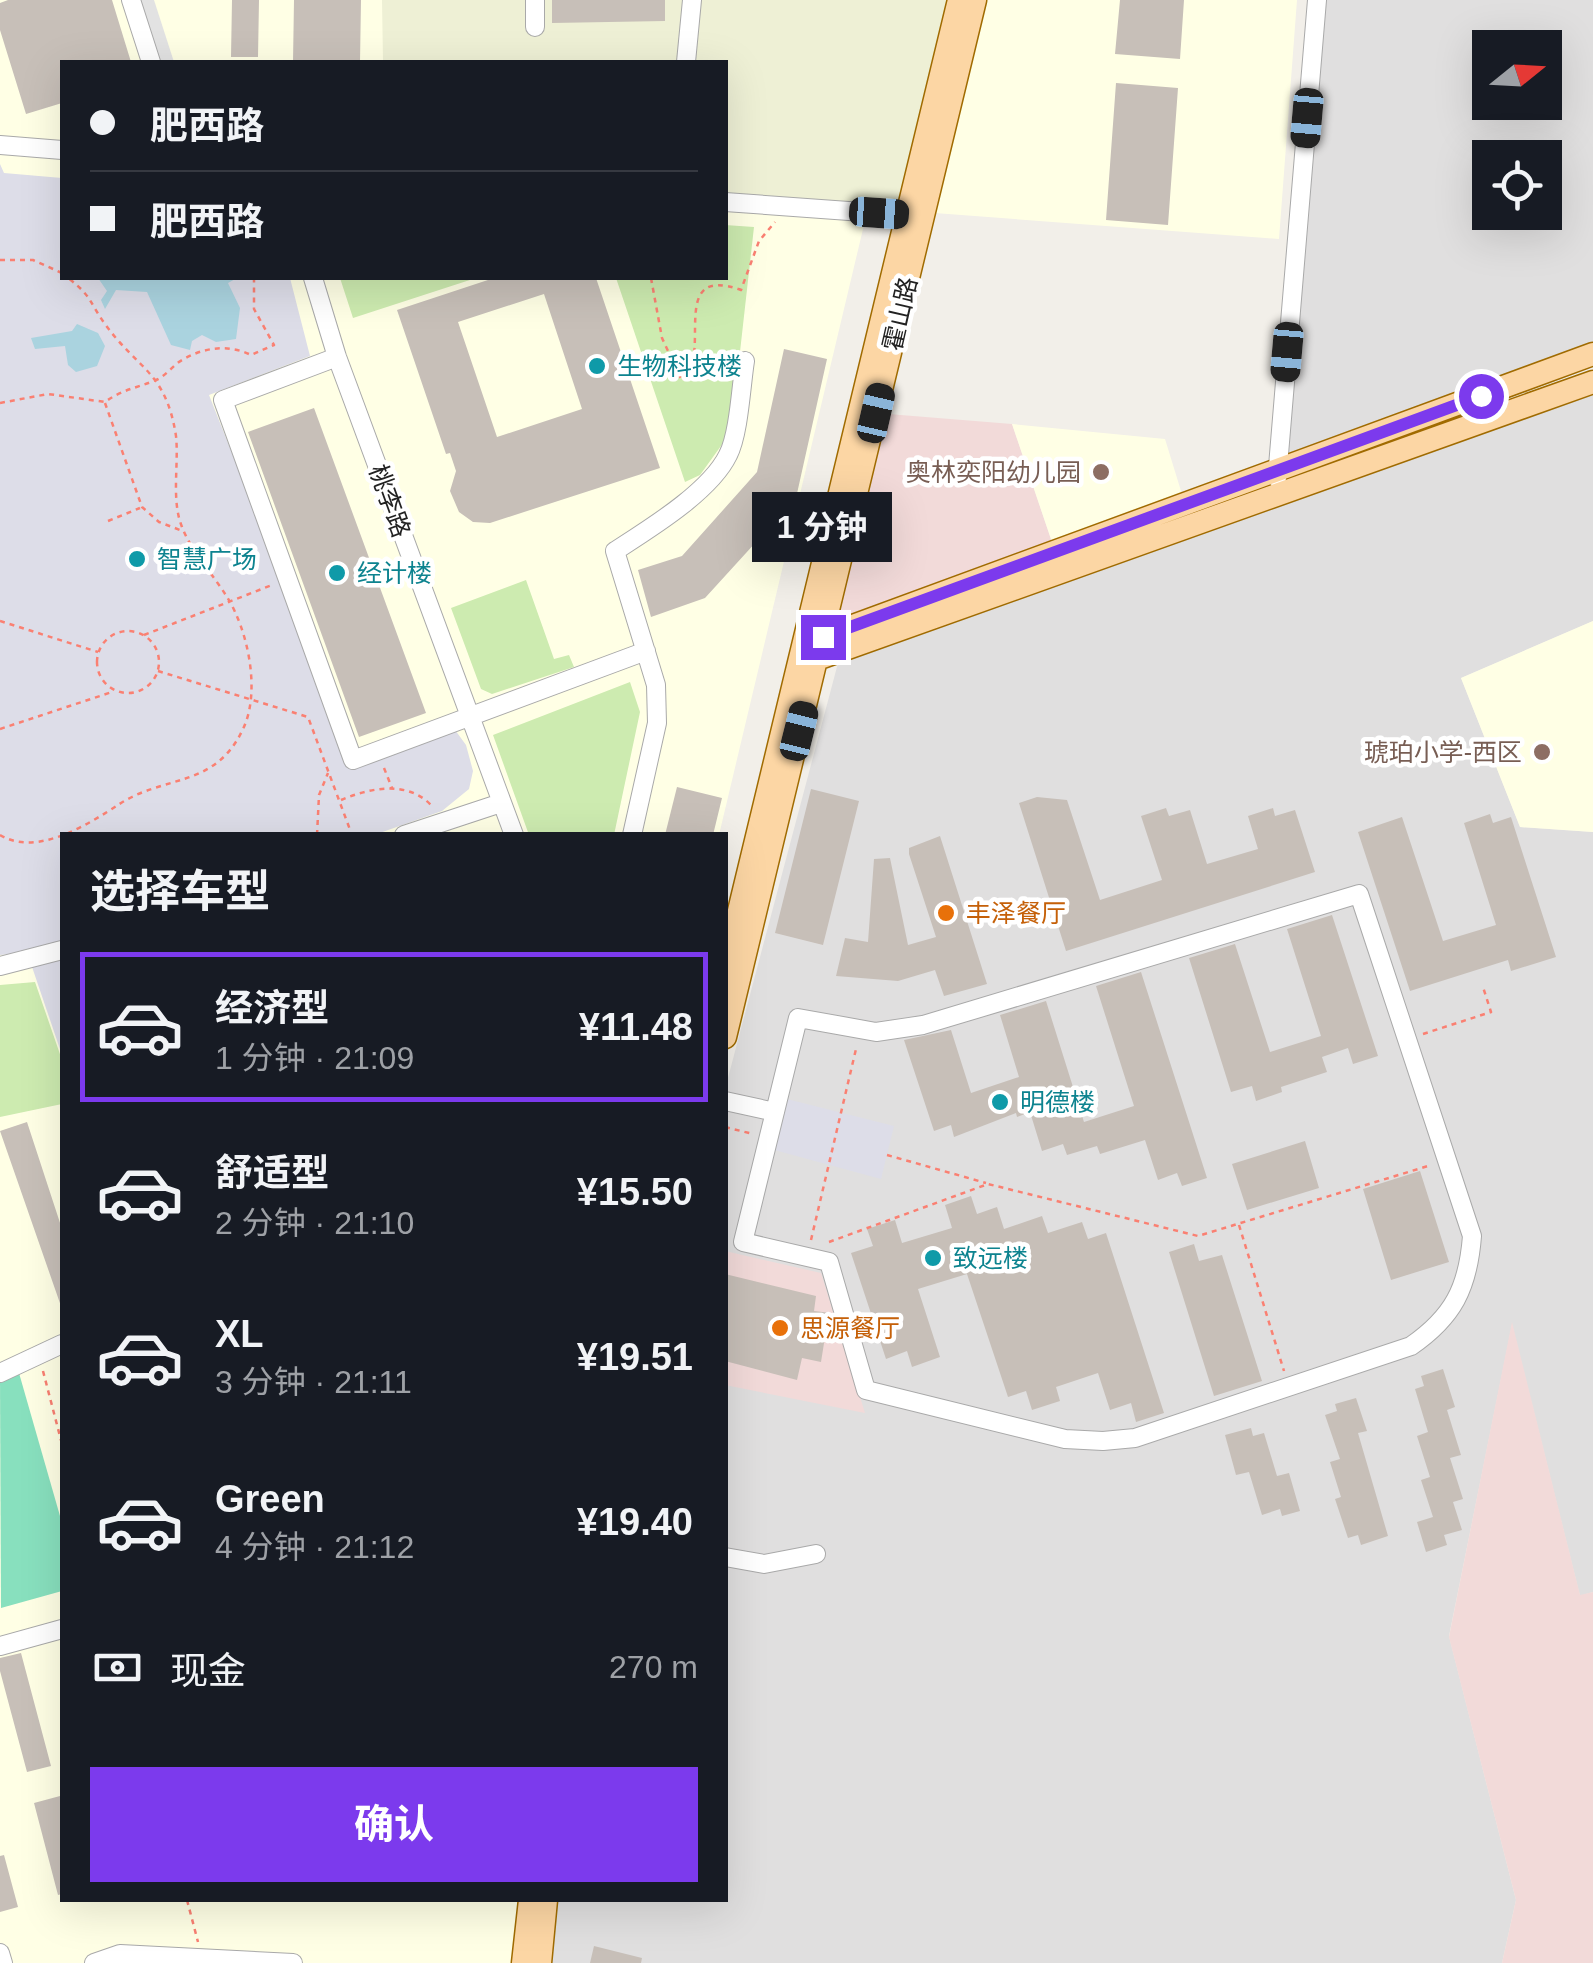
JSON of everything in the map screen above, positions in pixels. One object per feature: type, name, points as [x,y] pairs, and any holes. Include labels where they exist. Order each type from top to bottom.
[{"type":"main road","name":"霍山路","points":[[728,1025],[820,648],[959,0]]},
{"type":"main road","name":"霍山路","points":[[728,958],[914,216],[975,0]]},
{"type":"main road","points":[[820,648],[1277,470],[1593,354]]},
{"type":"main road","points":[[820,648],[1275,496],[1593,382]]},
{"type":"main road","points":[[523,1963],[530,1902]]},
{"type":"main road","points":[[540,1963],[546,1902]]},
{"type":"street","points":[[131,0],[150,60]]},
{"type":"street","points":[[535,0],[535,27]]},
{"type":"street","points":[[686,60],[692,0]]},
{"type":"street","points":[[1275,496],[1317,0]]},
{"type":"street","points":[[0,144],[60,150]]},
{"type":"street","points":[[728,202],[914,216]]},
{"type":"street","name":"桃李路","points":[[315,280],[337,356],[513,832]]},
{"type":"street","points":[[337,356],[222,400],[353,760],[646,651]]},
{"type":"street","points":[[633,832],[657,723],[656,685],[615,550],[670,514],[729,454],[745,361]]},
{"type":"street","points":[[413,832],[501,802]]},
{"type":"street","points":[[1359,894],[1407,1040],[1472,1236],[1469,1271],[1458,1301],[1440,1326],[1411,1346],[1135,1438],[1065,1438],[866,1390],[830,1262],[743,1242],[798,1018],[861,1030],[890,1031],[923,1025],[1359,894]]},
{"type":"street","points":[[0,966],[60,951]]},
{"type":"street","points":[[728,1102],[775,1112]]},
{"type":"street","points":[[0,1373],[60,1345]]},
{"type":"street","points":[[728,1558],[764,1564],[816,1554]]},
{"type":"street","points":[[0,1646],[60,1629]]},
{"type":"street","points":[[0,1953],[3,1963]]},
{"type":"street","points":[[94,1963],[120,1954],[293,1963]]},
{"type":"path","points":[[651,280],[662,338],[682,381],[689,376],[695,353],[694,319],[700,296],[708,286],[723,283],[741,290],[759,241],[789,207]]},
{"type":"path","points":[[0,260],[33,260],[60,272]]},
{"type":"path","points":[[69,832],[87,826],[127,799],[202,776],[226,754],[244,728],[251,700],[242,632],[230,600],[180,522],[176,434],[158,379],[104,323],[91,296],[71,280]]},
{"type":"path","points":[[0,403],[48,394],[105,402],[126,387],[158,379],[182,359],[221,347],[235,347],[251,355],[274,345],[254,309],[254,280]]},
{"type":"path","points":[[105,402],[142,507],[159,522],[184,532]]},
{"type":"path","points":[[108,521],[142,507]]},
{"type":"path","points":[[115,691],[100,677],[98,652],[114,633],[144,634],[287,579]]},
{"type":"path","points":[[0,621],[98,652]]},
{"type":"path","points":[[0,729],[115,691],[136,692],[158,671],[157,651],[144,634]]},
{"type":"path","points":[[158,671],[308,717],[351,832]]},
{"type":"path","points":[[378,750],[392,790]]},
{"type":"path","points":[[317,832],[319,795],[328,772]]},
{"type":"path","points":[[339,800],[366,790],[392,790],[424,798],[445,821]]},
{"type":"path","points":[[0,836],[11,842],[40,842],[60,835]]},
{"type":"path","points":[[1407,1040],[1491,1012],[1483,987]]},
{"type":"path","points":[[807,1256],[861,1030]]},
{"type":"path","points":[[728,1128],[769,1138]]},
{"type":"path","points":[[887,1155],[1198,1236],[1447,1160]]},
{"type":"path","points":[[807,1256],[838,1236],[988,1184]]},
{"type":"path","points":[[1239,1224],[1289,1386]]},
{"type":"path","points":[[38,1356],[60,1437]]},
{"type":"path","points":[[187,1902],[195,1960]]},
{"type":"shaded area","points":[[0,0],[1297,0],[1279,239],[868,208],[720,832],[60,832],[60,1902],[520,1902],[513,1963],[0,1963]]},
{"type":"shaded area","points":[[138,0],[154,0],[173,60],[157,60]]},
{"type":"shaded area","points":[[382,0],[959,0],[906,215],[728,201],[728,60],[383,60]]},
{"type":"shaded area","points":[[1317,0],[1593,0],[1593,354],[1277,470]]},
{"type":"shaded area","name":"智慧广场","points":[[0,164],[4,173],[60,178],[60,280],[291,280],[310,356],[209,395],[353,759],[450,723],[466,745],[473,771],[469,789],[442,811],[382,832],[60,832],[60,944],[36,952],[0,955]]},
{"type":"shaded area","points":[[1593,382],[1593,621],[1461,678],[1520,827],[1593,832],[1593,1592],[1580,1596],[1512,1325],[1449,1636],[1516,1900],[1502,1963],[540,1963],[546,1902],[728,1902],[728,1078],[838,663]]},
{"type":"shaded area","points":[[876,413],[1012,424],[1055,551],[823,637]]},
{"type":"shaded area","name":"奥林奕阳幼儿园","points":[[1012,424],[1165,439],[1185,504],[1055,551]]},
{"type":"shaded area","name":"琥珀小学-西区","points":[[1593,621],[1593,832],[1520,827],[1461,678]]},
{"type":"shaded area","points":[[60,951],[60,1049],[30,961]]},
{"type":"shaded area","points":[[779,1097],[894,1126],[881,1179],[767,1148]]},
{"type":"shaded area","points":[[728,1252],[821,1273],[865,1413],[728,1386]]},
{"type":"shaded area","points":[[1512,1322],[1580,1595],[1593,1592],[1593,1963],[1502,1963],[1516,1900],[1449,1637]]},
{"type":"green space","points":[[728,225],[754,227],[731,432],[700,475],[685,482],[617,280],[728,280]]},
{"type":"green space","points":[[341,280],[470,280],[353,318]]},
{"type":"green space","points":[[526,580],[554,659],[569,655],[574,667],[492,694],[481,689],[451,608]]},
{"type":"green space","points":[[630,682],[640,712],[615,832],[528,832],[493,735]]},
{"type":"green space","points":[[35,982],[60,1054],[60,1104],[0,1117],[0,985]]},
{"type":"green space","points":[[19,1373],[60,1516],[60,1592],[1,1608],[0,1378]]},
{"type":"water","points":[[99,280],[233,280],[228,283],[240,308],[236,339],[216,342],[202,335],[192,341],[190,350],[171,345],[147,292],[116,290],[105,309],[101,300],[107,291]]},
{"type":"water","points":[[77,324],[98,333],[105,346],[97,366],[76,372],[68,365],[65,346],[35,349],[31,338],[72,331]]},
{"type":"building","points":[[112,0],[130,60],[60,60],[60,104],[26,114],[0,30],[0,3]]},
{"type":"building","points":[[232,0],[259,0],[258,57],[231,57]]},
{"type":"building","points":[[294,0],[361,0],[360,60],[293,60]]},
{"type":"building","points":[[552,0],[665,0],[665,21],[552,23]]},
{"type":"building","points":[[1120,0],[1184,0],[1180,59],[1115,54]]},
{"type":"building","points":[[1116,83],[1178,88],[1168,225],[1106,220]]},
{"type":"building","name":"生物科技楼","points":[[488,280],[597,280],[660,468],[490,523],[473,522],[459,512],[450,491],[456,471],[450,453],[446,454],[397,310]],"holes":[[[544,294],[582,409],[497,437],[458,322]]]},
{"type":"building","points":[[784,349],[827,359],[796,498],[705,598],[651,617],[638,570],[682,556],[757,472]]},
{"type":"building","name":"经计楼","points":[[314,408],[426,713],[359,737],[248,432]]},
{"type":"building","points":[[677,787],[722,798],[714,832],[666,832]]},
{"type":"building","points":[[811,789],[859,801],[823,945],[775,933]]},
{"type":"building","points":[[1037,797],[1067,800],[1100,900],[1162,880],[1141,816],[1166,808],[1169,816],[1190,810],[1207,864],[1258,849],[1248,816],[1273,808],[1275,816],[1295,810],[1315,872],[1066,951],[1019,803]]},
{"type":"building","points":[[1490,814],[1493,823],[1511,817],[1556,957],[1511,971],[1508,960],[1410,991],[1358,832],[1402,817],[1443,941],[1496,925],[1464,823]]},
{"type":"building","name":"丰泽餐厅","points":[[940,836],[987,984],[944,996],[935,970],[898,981],[836,976],[845,938],[868,942],[874,859],[890,858],[908,945],[936,937],[909,848]]},
{"type":"building","points":[[1332,915],[1378,1056],[1353,1064],[1348,1048],[1322,1057],[1327,1072],[1281,1087],[1282,1092],[1256,1101],[1252,1086],[1231,1092],[1189,958],[1235,944],[1270,1052],[1321,1036],[1287,929]]},
{"type":"building","points":[[1141,972],[1207,1178],[1182,1186],[1177,1173],[1158,1180],[1145,1140],[1100,1154],[1097,1146],[1067,1155],[1063,1144],[1042,1151],[1030,1112],[1017,1117],[1016,1113],[954,1137],[951,1125],[934,1131],[904,1040],[951,1030],[971,1093],[1019,1077],[1000,1015],[1046,1001],[1084,1122],[1134,1106],[1096,986]]},
{"type":"building","points":[[27,1122],[60,1223],[60,1303],[0,1131]]},
{"type":"building","points":[[1305,1141],[1319,1188],[1247,1210],[1232,1164]]},
{"type":"building","points":[[1420,1171],[1449,1262],[1391,1280],[1363,1189]]},
{"type":"building","points":[[971,1196],[977,1214],[997,1207],[1004,1229],[1042,1216],[1048,1233],[1082,1222],[1088,1239],[1106,1233],[1164,1413],[1136,1422],[1131,1403],[1110,1410],[1098,1373],[1056,1387],[1060,1401],[1032,1410],[1026,1391],[1008,1397],[967,1274],[918,1289],[940,1357],[912,1367],[907,1351],[886,1359],[851,1253],[873,1246],[867,1229],[895,1220],[902,1243],[952,1228],[945,1205]]},
{"type":"building","points":[[1194,1244],[1199,1261],[1222,1255],[1262,1381],[1214,1396],[1169,1252]]},
{"type":"building","name":"思源餐厅","points":[[728,1275],[816,1296],[814,1311],[831,1313],[835,1327],[825,1337],[821,1362],[802,1358],[797,1380],[728,1362]]},
{"type":"building","points":[[1443,1369],[1455,1407],[1447,1410],[1461,1455],[1450,1458],[1463,1499],[1453,1502],[1462,1530],[1444,1535],[1447,1545],[1426,1552],[1417,1522],[1433,1517],[1421,1480],[1430,1477],[1417,1436],[1428,1432],[1415,1389],[1424,1386],[1421,1376]]},
{"type":"building","points":[[1356,1398],[1367,1431],[1358,1433],[1388,1536],[1361,1545],[1358,1535],[1348,1538],[1335,1499],[1341,1497],[1330,1462],[1340,1459],[1325,1415],[1337,1411],[1335,1404]]},
{"type":"building","points":[[1251,1428],[1253,1436],[1264,1433],[1277,1476],[1289,1473],[1300,1511],[1282,1516],[1280,1509],[1262,1515],[1249,1472],[1236,1475],[1225,1435]]},
{"type":"building","points":[[21,1653],[51,1766],[27,1772],[0,1671],[0,1658]]},
{"type":"building","points":[[60,1796],[60,1894],[58,1895],[34,1803]]},
{"type":"building","points":[[4,1855],[18,1907],[0,1912],[0,1856]]},
{"type":"building","points":[[594,1946],[642,1958],[641,1963],[590,1963]]},
{"type":"place","name":"生物科技楼","points":[[597,366]]},
{"type":"place","name":"奥林奕阳幼儿园","points":[[1101,472]]},
{"type":"place","name":"智慧广场","points":[[137,559]]},
{"type":"place","name":"经计楼","points":[[337,573]]},
{"type":"place","name":"琥珀小学-西区","points":[[1542,752]]},
{"type":"place","name":"丰泽餐厅","points":[[946,913]]},
{"type":"place","name":"明德楼","points":[[1000,1102]]},
{"type":"place","name":"致远楼","points":[[933,1258]]},
{"type":"place","name":"思源餐厅","points":[[780,1328]]},
{"type":"route","points":[[823,637],[1481,396]]}]
